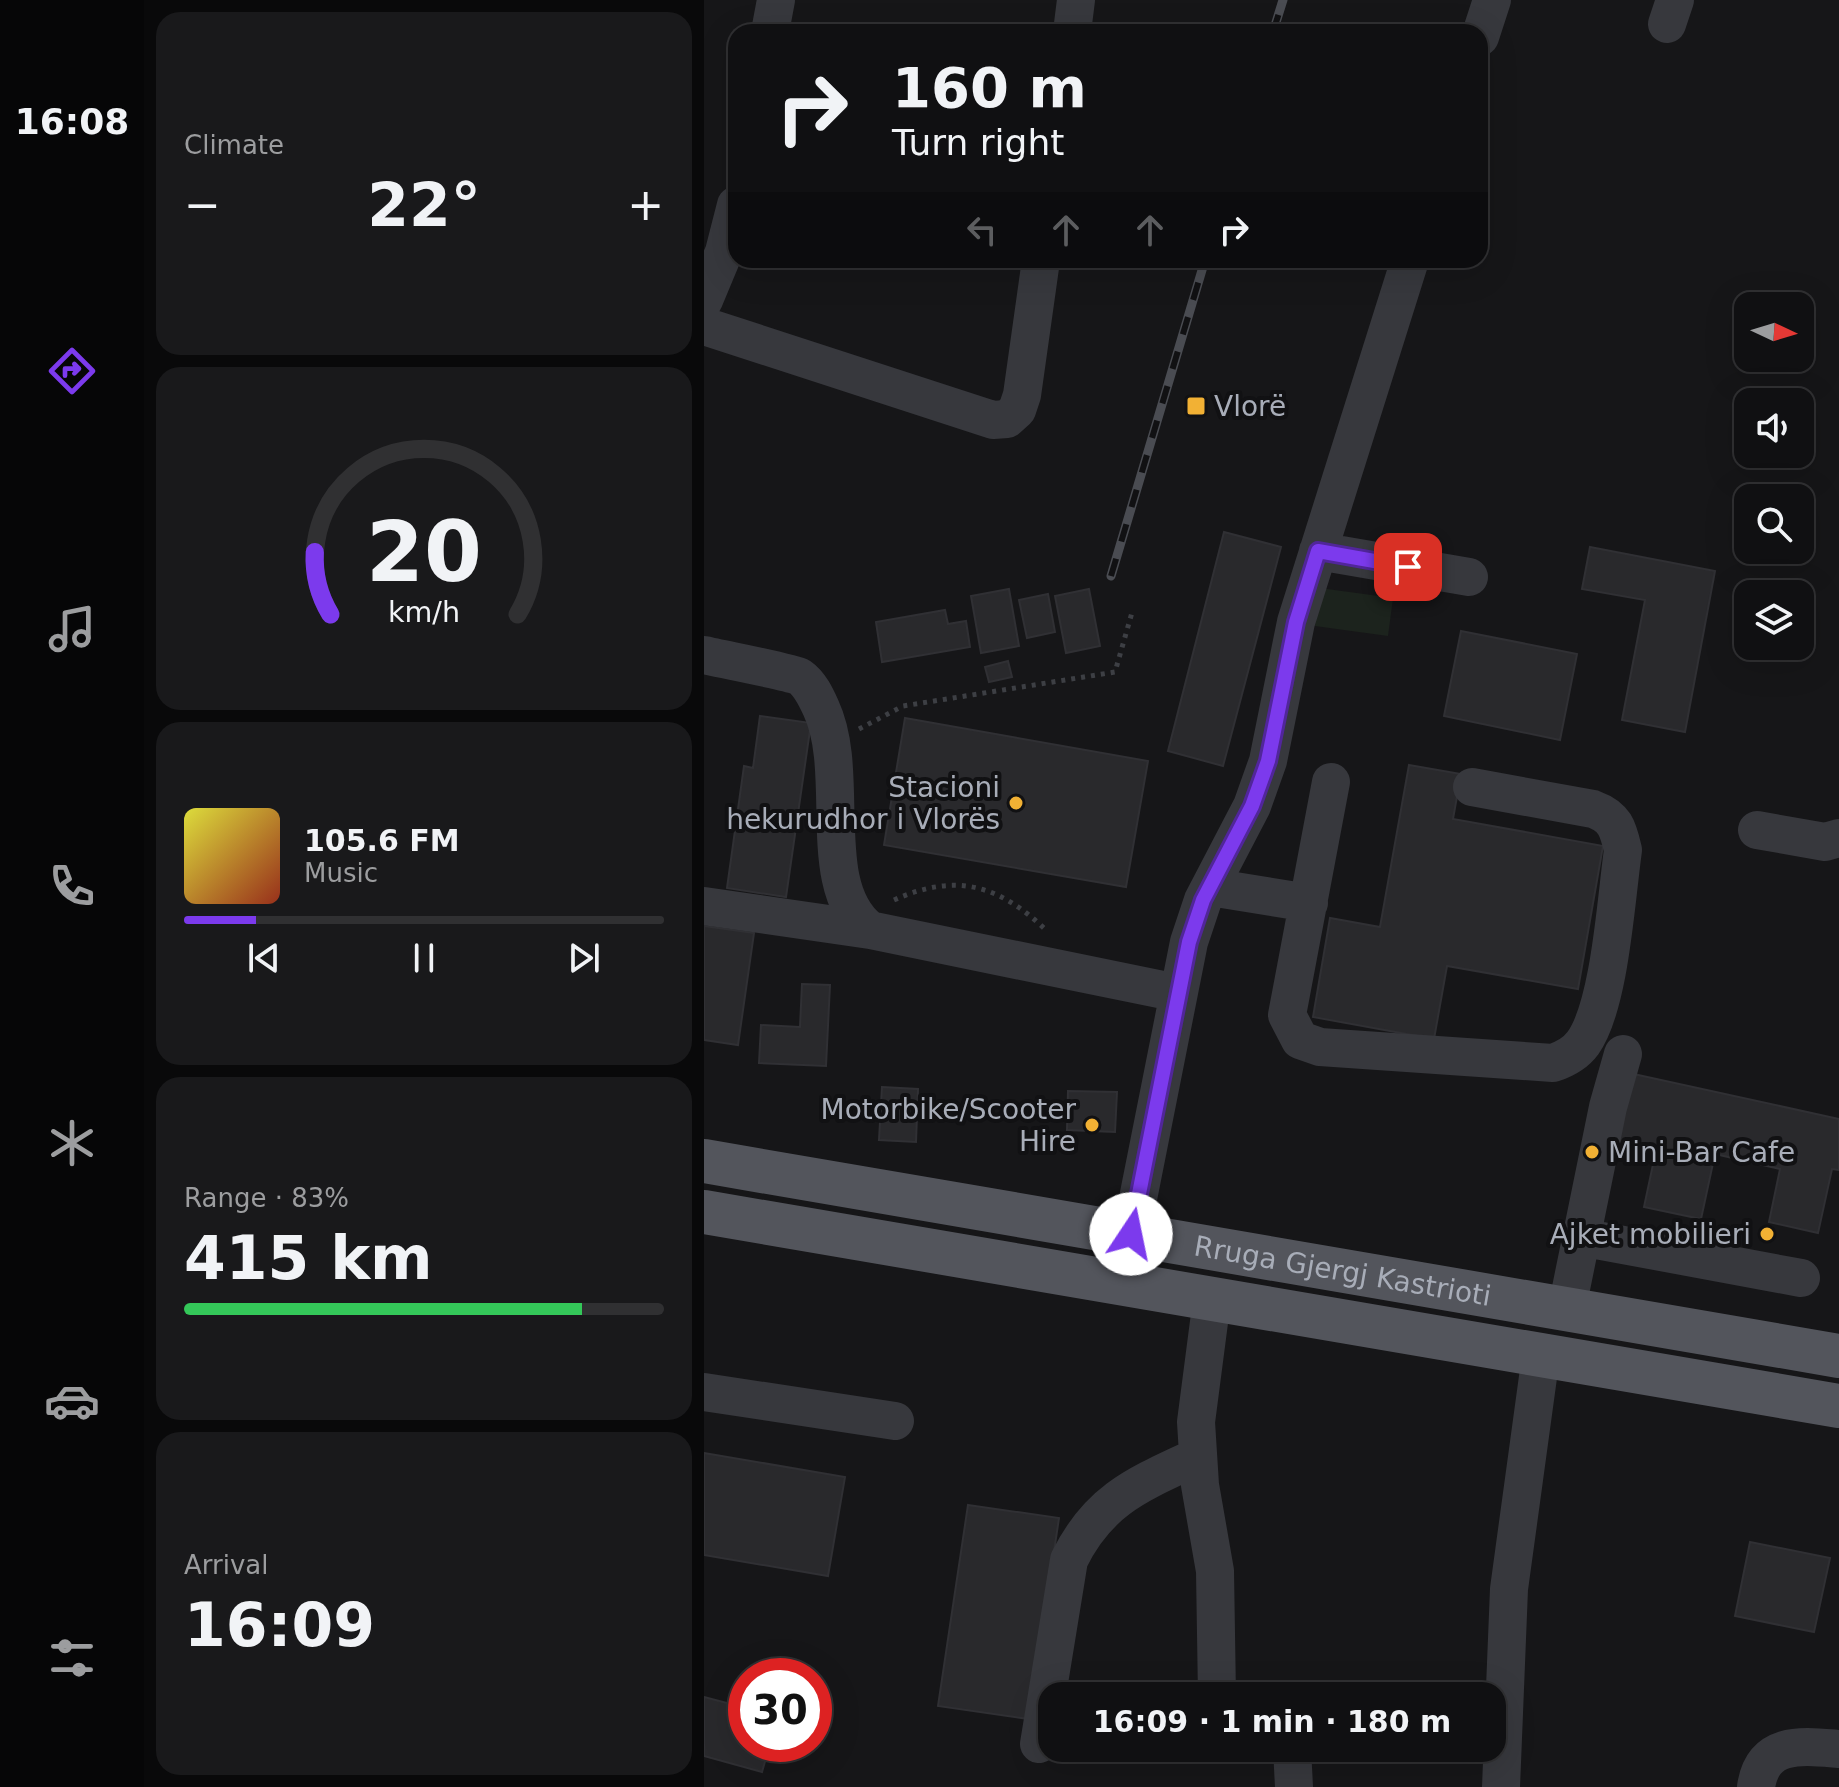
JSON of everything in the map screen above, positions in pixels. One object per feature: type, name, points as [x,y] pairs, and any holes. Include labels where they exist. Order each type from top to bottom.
[{"type":"main road","name":"Rruga Gjergj Kastrioti","points":[[704,1161],[1839,1356]]},
{"type":"main road","name":"Rruga Gjergj Kastrioti","points":[[704,1212],[1839,1406]]},
{"type":"street","points":[[772,24],[776,0]]},
{"type":"street","points":[[1073,24],[1076,0]]},
{"type":"street","points":[[1484,24],[1492,0]]},
{"type":"street","points":[[704,300],[728,236]]},
{"type":"street","points":[[704,326],[993,420],[1007,419],[1017,410],[1022,395],[1040,268]]},
{"type":"street","points":[[1131,1234],[1189,942],[1210,887],[1252,806],[1268,761],[1296,622],[1407,268]]},
{"type":"street","points":[[1318,551],[1469,577]]},
{"type":"street","points":[[704,655],[799,676],[814,692],[834,742],[840,881],[848,906],[865,927]]},
{"type":"street","points":[[1331,782],[1287,1015],[1300,1040],[1320,1047],[1553,1063],[1568,1057],[1582,1044],[1593,1025],[1601,998],[1623,850],[1618,827],[1609,815],[1593,809],[1472,787]]},
{"type":"street","points":[[1757,830],[1825,842],[1839,838]]},
{"type":"street","points":[[1210,887],[1309,903]]},
{"type":"street","points":[[704,906],[865,927],[1178,993]]},
{"type":"street","points":[[1567,1308],[1580,1237],[1623,1054]]},
{"type":"street","points":[[1580,1237],[1801,1278]]},
{"type":"street","points":[[1212,1299],[1198,1383],[1197,1457],[1215,1571],[1217,1682]]},
{"type":"street","points":[[1501,1787],[1509,1589],[1541,1355]]},
{"type":"street","points":[[704,1392],[895,1421]]},
{"type":"street","points":[[1049,1682],[1069,1560],[1082,1535],[1127,1489],[1197,1457]]},
{"type":"street","points":[[1756,1787],[1765,1762],[1776,1751],[1790,1746],[1839,1749]]},
{"type":"street","points":[[1293,1762],[1294,1787]]},
{"type":"path","points":[[834,742],[903,706],[1115,672],[1133,609]]},
{"type":"path","points":[[865,927],[919,889],[948,884],[1004,895],[1050,934]]},
{"type":"shaded area","points":[[1320,588],[1393,598],[1388,636],[1315,626]]},
{"type":"building","points":[[1224,532],[1281,547],[1223,766],[1168,751]]},
{"type":"building","points":[[1590,547],[1715,571],[1685,732],[1622,720],[1645,600],[1582,589]]},
{"type":"building","points":[[1009,589],[1019,646],[981,653],[971,596]]},
{"type":"building","points":[[1089,589],[1100,646],[1066,653],[1055,596]]},
{"type":"building","points":[[1048,594],[1055,632],[1027,638],[1019,600]]},
{"type":"building","points":[[945,610],[948,624],[966,621],[970,647],[882,662],[876,622]]},
{"type":"building","points":[[1461,631],[1577,654],[1560,740],[1444,716]]},
{"type":"building","points":[[1008,661],[1012,677],[989,682],[985,667]]},
{"type":"building","points":[[760,716],[811,723],[786,897],[727,888],[744,766],[753,768]]},
{"type":"building","name":"Stacioni hekurudhor i Vlorës","points":[[905,718],[1148,761],[1126,887],[884,845]]},
{"type":"building","points":[[1409,765],[1461,774],[1453,819],[1603,846],[1578,989],[1447,966],[1434,1039],[1313,1017],[1330,918],[1380,927]]},
{"type":"building","points":[[704,926],[754,933],[738,1045],[704,1040]]},
{"type":"building","points":[[802,984],[830,985],[826,1066],[759,1063],[761,1025],[800,1027]]},
{"type":"building","points":[[1629,1073],[1839,1119],[1839,1170],[1832,1169],[1818,1233],[1769,1222],[1780,1169],[1715,1154],[1701,1219],[1644,1207],[1655,1155],[1613,1147]]},
{"type":"building","points":[[882,1087],[918,1089],[916,1142],[879,1140]]},
{"type":"building","points":[[1068,1091],[1117,1092],[1115,1132],[1067,1130]]},
{"type":"building","points":[[704,1453],[845,1477],[828,1576],[704,1555]]},
{"type":"building","points":[[968,1505],[1059,1518],[1029,1719],[938,1706]]},
{"type":"building","points":[[1750,1542],[1830,1558],[1814,1632],[1735,1616]]},
{"type":"building","points":[[704,1697],[728,1703],[728,1762],[765,1762],[762,1772],[704,1756]]},
{"type":"railway","points":[[1276,24],[1283,0]]},
{"type":"railway","points":[[1111,576],[1203,268]]},
{"type":"place","name":"Vlorë","points":[[1196,406]]},
{"type":"place","name":"Stacioni hekurudhor i Vlorës","points":[[1016,803]]},
{"type":"place","name":"Motorbike/Scooter Hire","points":[[1092,1125]]},
{"type":"place","name":"Mini-Bar Cafe","points":[[1592,1152]]},
{"type":"place","name":"Ajket mobilieri","points":[[1767,1234]]},
{"type":"route","points":[[1131,1234],[1189,942],[1203,900],[1252,806],[1268,761],[1296,622],[1318,551],[1408,567]]}]
